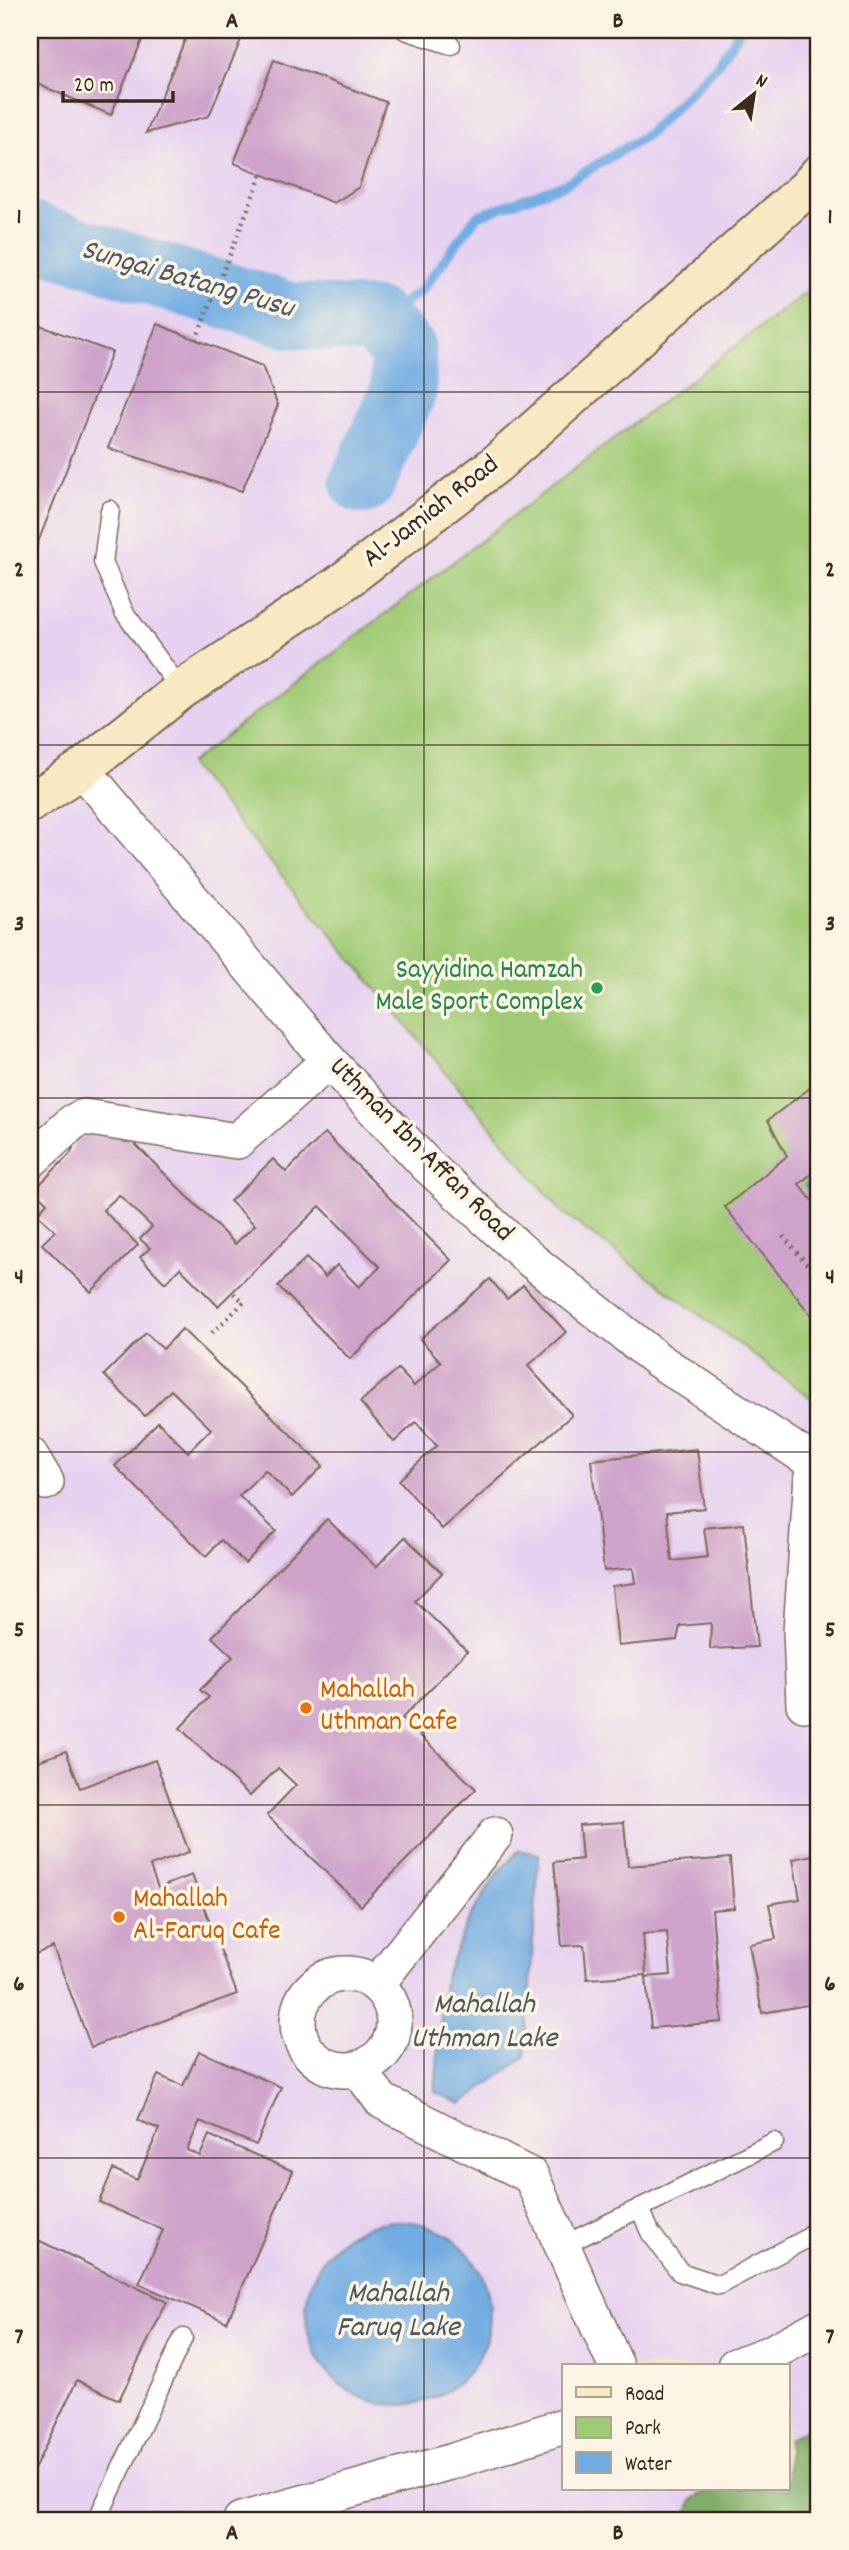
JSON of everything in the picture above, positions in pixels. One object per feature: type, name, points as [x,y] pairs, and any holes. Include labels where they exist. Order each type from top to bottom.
[{"type":"street","name":"Al-Jamiah Road","points":[[30,803],[82,769],[181,690],[339,585],[495,465],[815,181]]},
{"type":"street","name":"Uthman Ibn Affan Road","points":[[82,769],[329,1061],[427,1165],[531,1260],[658,1360],[816,1464]]},
{"type":"street","points":[[30,1161],[73,1122],[84,1117],[237,1141],[329,1061]]},
{"type":"street","points":[[804,1704],[801,1631],[816,1464]]},
{"type":"street","points":[[377,1984],[495,1835]]},
{"type":"street","points":[[339,1973],[362,1975],[377,1984],[391,2003],[395,2020],[392,2039],[383,2053],[370,2064],[358,2068],[332,2068],[314,2058],[301,2039],[298,2015],[302,1999],[322,1978],[339,1973]]},
{"type":"street","points":[[358,2068],[382,2101],[531,2176],[615,2364]]},
{"type":"street","points":[[741,2364],[771,2353],[819,2327]]},
{"type":"street","points":[[241,2520],[450,2462],[562,2427]]},
{"type":"lane","points":[[405,30],[451,45]]},
{"type":"lane","points":[[110,510],[103,562],[124,612],[181,690]]},
{"type":"lane","points":[[562,2246],[774,2143]]},
{"type":"lane","points":[[640,2208],[650,2232],[680,2272],[719,2285],[806,2239],[819,2226]]},
{"type":"lane","points":[[97,2520],[183,2338]]},
{"type":"path","points":[[196,340],[262,173]]},
{"type":"path","points":[[783,1236],[819,1278]]},
{"type":"path","points":[[212,1333],[244,1302],[232,1292]]},
{"type":"shaded area","points":[[30,30],[819,30],[819,2520],[30,2520]]},
{"type":"green space","name":"Sayyidina Hamzah Male Sport Complex","points":[[819,282],[819,1404],[562,1212],[189,764]]},
{"type":"green space","points":[[819,2420],[819,2520],[685,2520],[693,2499],[708,2490],[790,2490],[790,2439]]},
{"type":"water","points":[[819,1174],[819,1204],[805,1185]]},
{"type":"water","name":"Mahallah Uthman Lake","points":[[519,1850],[539,1854],[525,2057],[461,2104],[435,2092],[444,1979],[469,1919],[496,1875]]},
{"type":"water","name":"Mahallah Faruq Lake","points":[[398,2221],[433,2228],[449,2236],[463,2248],[475,2262],[483,2278],[490,2313],[483,2348],[475,2364],[463,2378],[449,2390],[433,2398],[398,2405],[363,2398],[347,2390],[333,2378],[321,2364],[313,2348],[306,2313],[313,2278],[321,2262],[333,2248],[347,2236],[363,2228]]},
{"type":"building","points":[[30,30],[136,30],[145,33],[111,115],[30,81]]},
{"type":"building","points":[[189,30],[245,30],[209,116],[146,133]]},
{"type":"building","points":[[274,60],[386,102],[359,187],[334,203],[234,163]]},
{"type":"building","points":[[30,322],[112,352],[30,563]]},
{"type":"building","points":[[157,324],[262,366],[278,405],[242,491],[108,448]]},
{"type":"building","points":[[819,1081],[819,1168],[799,1184],[819,1209],[819,1325],[725,1207],[787,1156],[768,1120]]},
{"type":"building","points":[[82,1120],[119,1128],[235,1244],[255,1225],[230,1201],[273,1159],[286,1172],[325,1133],[451,1260],[350,1359],[278,1286],[306,1258],[325,1277],[337,1265],[359,1287],[380,1267],[320,1206],[218,1306],[180,1268],[165,1283],[140,1257],[150,1248],[140,1239],[152,1227],[119,1195],[103,1210],[138,1245],[91,1292],[42,1244],[55,1231],[37,1214],[47,1203],[34,1190],[71,1153]]},
{"type":"building","points":[[490,1279],[507,1299],[523,1285],[566,1332],[528,1366],[572,1415],[442,1529],[399,1480],[437,1446],[416,1422],[394,1442],[360,1402],[398,1369],[414,1386],[441,1362],[420,1339]]},
{"type":"building","points":[[182,1329],[323,1466],[292,1497],[265,1470],[239,1496],[276,1531],[245,1563],[221,1540],[206,1556],[115,1466],[158,1422],[188,1452],[211,1429],[171,1390],[145,1416],[104,1375],[146,1333],[163,1349]]},
{"type":"building","points":[[697,1449],[704,1508],[667,1512],[672,1561],[708,1557],[704,1528],[744,1524],[757,1647],[710,1649],[711,1623],[680,1626],[677,1640],[618,1646],[612,1586],[635,1583],[633,1568],[604,1571],[591,1460]]},
{"type":"building","name":"Mahallah Uthman Cafe","points":[[327,1519],[376,1567],[405,1537],[442,1573],[415,1601],[467,1651],[402,1718],[476,1789],[361,1906],[267,1815],[296,1785],[278,1768],[250,1796],[180,1728],[209,1697],[200,1690],[233,1657],[212,1637]]},
{"type":"building","name":"Mahallah Al-Faruq Cafe","points":[[66,1751],[80,1788],[155,1760],[189,1852],[150,1866],[158,1888],[192,1875],[237,1994],[91,2047],[53,1947],[30,1956],[30,1764]]},
{"type":"building","points":[[624,1822],[628,1866],[730,1858],[734,1908],[712,1910],[722,2022],[651,2028],[646,1977],[671,1975],[667,1932],[643,1934],[646,1975],[587,1979],[584,1945],[562,1946],[554,1862],[582,1859],[579,1825]]},
{"type":"building","points":[[819,1854],[819,2003],[762,2013],[749,1944],[776,1939],[769,1904],[800,1899],[793,1859]]},
{"type":"building","points":[[199,2051],[281,2087],[256,2145],[200,2121],[187,2150],[200,2156],[209,2135],[293,2171],[227,2322],[139,2284],[163,2230],[99,2202],[113,2169],[137,2180],[159,2129],[138,2120],[158,2075],[183,2086]]},
{"type":"building","points":[[40,2241],[167,2302],[119,2400],[77,2380],[30,2478],[30,2261]]},
{"type":"waterway","points":[[376,321],[421,291],[477,216],[565,184],[648,134],[715,67],[740,30]]},
{"type":"waterway","name":"Sungai Batang Pusu","points":[[30,235],[289,315],[376,321],[403,350],[404,390],[363,481]]},
{"type":"place","name":"Sayyidina Hamzah Male Sport Complex","points":[[597,988]]},
{"type":"place","name":"Mahallah Uthman Cafe","points":[[306,1708]]},
{"type":"place","name":"Mahallah Al-Faruq Cafe","points":[[119,1917]]}]
